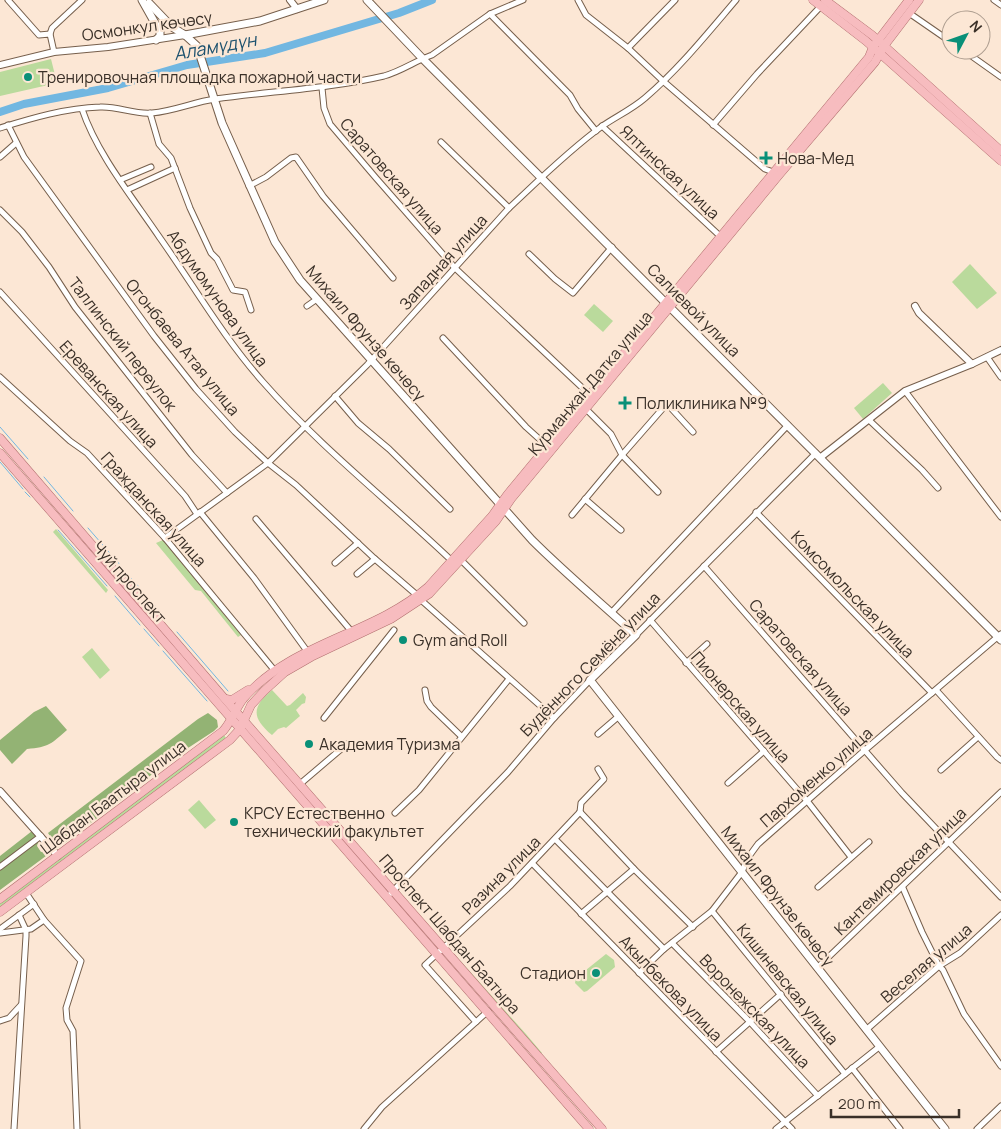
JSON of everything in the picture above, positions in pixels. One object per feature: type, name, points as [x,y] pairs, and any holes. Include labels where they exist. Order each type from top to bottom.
[{"type":"main road","name":"Осмонкул көчөсү","points":[[185,35],[241,26],[276,17],[324,0]]},
{"type":"main road","name":"Салиевой улица","points":[[367,0],[541,178],[1000,636]]},
{"type":"main road","points":[[813,0],[823,3],[879,46],[1001,151]]},
{"type":"main road","name":"Курманжан Датка улица","points":[[240,729],[251,705],[284,672],[311,657],[374,629],[419,598],[492,516],[502,508],[547,446],[871,67],[879,46],[909,0]]},
{"type":"main road","name":"Курманжан Датка улица","points":[[236,711],[243,700],[258,685],[274,672],[307,651],[352,632],[432,591],[461,560],[502,508],[586,409],[772,172],[919,0]]},
{"type":"main road","name":"Михаил Фрунзе көчөсү","points":[[147,1],[172,27],[195,43],[201,54],[222,123],[249,186],[282,254],[300,280],[502,508],[565,572],[636,635]]},
{"type":"main road","name":"Михаил Фрунзе көчөсү","points":[[147,1],[160,32],[160,36],[156,40]]},
{"type":"main road","points":[[879,46],[1001,161]]},
{"type":"main road","name":"Чуй проспект","points":[[0,438],[236,711]]},
{"type":"main road","name":"Чуй проспект","points":[[0,453],[240,729]]},
{"type":"main road","points":[[65,528],[72,521]]},
{"type":"main road","name":"Будённого Семёна улица","points":[[590,680],[636,635]]},
{"type":"main road","name":"Михаил Фрунзе көчөсү","points":[[590,680],[945,1129]]},
{"type":"main road","points":[[224,698],[232,700],[258,685]]},
{"type":"main road","name":"Шабдан Баатыра улица","points":[[0,899],[223,732],[236,711]]},
{"type":"main road","name":"Проспект Шабдан Баатыра","points":[[236,711],[394,890],[488,1011],[588,1128]]},
{"type":"main road","name":"Шабдан Баатыра улица","points":[[0,912],[230,740],[240,729]]},
{"type":"main road","name":"Проспект Шабдан Баатыра","points":[[240,729],[387,896],[441,951],[602,1129]]},
{"type":"main road","points":[[588,1128],[594,1120]]},
{"type":"street","points":[[8,0],[39,35],[50,34],[54,52]]},
{"type":"street","name":"Осмонкул көчөсү","points":[[50,34],[52,28],[82,0]]},
{"type":"street","points":[[290,0],[297,9]]},
{"type":"street","points":[[0,128],[49,115],[82,109],[114,107],[150,114],[173,111],[214,99],[322,88],[397,72],[422,58],[432,55],[490,14],[523,0]]},
{"type":"street","points":[[578,0],[586,16],[628,48],[663,81],[765,169],[772,172]]},
{"type":"street","points":[[628,48],[676,0]]},
{"type":"street","name":"Западная улица","points":[[165,538],[268,463],[371,360],[509,208],[596,130],[636,106],[690,55],[736,0]]},
{"type":"street","points":[[994,0],[1001,5]]},
{"type":"street","points":[[714,125],[757,74],[823,3]]},
{"type":"street","points":[[909,13],[941,35]]},
{"type":"street","name":"Ялтинская улица","points":[[490,14],[570,95],[578,109],[596,130]]},
{"type":"street","name":"Осмонкул көчөсү","points":[[0,65],[54,52],[108,47],[185,35]]},
{"type":"street","points":[[977,60],[1001,77]]},
{"type":"street","name":"Саратовская улица","points":[[322,88],[324,108],[330,124],[455,268],[590,395]]},
{"type":"street","name":"Абдумомунова улица","points":[[82,109],[89,128],[120,180],[231,344],[304,428],[452,561]]},
{"type":"street","points":[[150,114],[160,144],[171,158],[190,208],[211,253],[217,259],[233,290],[245,292],[252,310]]},
{"type":"street","name":"Огонбаева Атая улица","points":[[8,125],[24,157],[160,343],[222,417],[268,463],[554,718]]},
{"type":"street","name":"Ялтинская улица","points":[[602,126],[720,236]]},
{"type":"street","points":[[441,142],[509,208]]},
{"type":"street","points":[[0,156],[16,143]]},
{"type":"street","points":[[249,186],[266,177],[291,158],[296,158],[323,196],[393,278]]},
{"type":"street","points":[[120,180],[151,167]]},
{"type":"street","points":[[127,190],[175,168]]},
{"type":"street","name":"Таллинский переулок","points":[[0,210],[22,232],[49,267],[75,307],[192,455],[227,493]]},
{"type":"street","points":[[529,254],[555,279],[573,292],[612,247]]},
{"type":"street","name":"Ереванская улица","points":[[0,292],[199,513],[254,578],[307,651]]},
{"type":"street","points":[[307,306],[317,299]]},
{"type":"street","points":[[915,306],[972,364]]},
{"type":"street","points":[[443,338],[526,427],[547,446]]},
{"type":"street","name":"Будённого Семёна улица","points":[[636,635],[756,512],[818,455],[869,420],[905,392],[1001,350]]},
{"type":"street","points":[[987,357],[1001,377]]},
{"type":"street","name":"Гражданская улица","points":[[0,378],[70,441],[87,453],[165,538],[274,672]]},
{"type":"street","points":[[905,392],[1001,517]]},
{"type":"street","points":[[335,396],[358,423],[389,449],[450,509]]},
{"type":"street","points":[[572,516],[622,455],[667,405],[693,432]]},
{"type":"street","points":[[586,409],[611,434],[622,455],[658,492]]},
{"type":"street","points":[[869,420],[922,470],[938,488]]},
{"type":"street","name":"Будённого Семёна улица","points":[[612,612],[788,425]]},
{"type":"street","points":[[585,499],[621,530]]},
{"type":"street","name":"Комсомольская улица","points":[[756,512],[1001,760]]},
{"type":"street","points":[[256,519],[352,632]]},
{"type":"street","points":[[335,564],[358,543]]},
{"type":"street","points":[[357,574],[375,559]]},
{"type":"street","points":[[461,560],[524,623]]},
{"type":"street","name":"Саратовская улица","points":[[704,566],[865,750],[948,842],[1001,897]]},
{"type":"street","name":"Пионерская улица","points":[[650,620],[808,802],[851,856]]},
{"type":"street","points":[[324,718],[394,630]]},
{"type":"street","name":"Пархоменко улица","points":[[639,973],[664,949],[712,910],[742,872],[751,852],[865,750],[1000,636]]},
{"type":"street","points":[[686,663],[707,644]]},
{"type":"street","points":[[395,813],[419,790],[509,679]]},
{"type":"street","name":"Будённого Семёна улица","points":[[387,896],[508,772],[554,718],[590,680]]},
{"type":"street","points":[[425,690],[427,701],[431,707],[461,736]]},
{"type":"street","points":[[598,734],[619,716]]},
{"type":"street","points":[[940,770],[978,737]]},
{"type":"street","points":[[300,784],[347,744]]},
{"type":"street","points":[[728,782],[764,751]]},
{"type":"street","name":"Разина улица","points":[[441,951],[510,886],[580,812],[581,803],[604,779],[598,769]]},
{"type":"street","points":[[0,791],[58,856]]},
{"type":"street","name":"Кантемировская улица","points":[[817,968],[903,888],[1001,792]]},
{"type":"street","points":[[580,812],[693,926]]},
{"type":"street","points":[[0,867],[41,836]]},
{"type":"street","points":[[555,839],[664,949]]},
{"type":"street","points":[[818,887],[869,842]]},
{"type":"street","name":"Акылбекова улица","points":[[532,863],[792,1129]]},
{"type":"street","points":[[581,914],[634,868]]},
{"type":"street","points":[[903,888],[922,932],[964,1014],[1001,1066]]},
{"type":"street","points":[[26,893],[44,920],[81,961],[66,1008],[67,1020],[73,1031],[76,1129]]},
{"type":"street","points":[[0,929],[34,904]]},
{"type":"street","name":"Кишиневская улица","points":[[712,910],[845,1074]]},
{"type":"street","points":[[14,1129],[26,930],[19,915]]},
{"type":"street","name":"Веселая улица","points":[[866,1030],[939,966],[960,953],[1001,916]]},
{"type":"street","points":[[0,933],[31,929],[44,920]]},
{"type":"street","name":"Воронежская улица","points":[[672,943],[750,1022],[818,1096]]},
{"type":"street","points":[[441,951],[425,965],[476,1022]]},
{"type":"street","points":[[716,1052],[781,994]]},
{"type":"street","points":[[0,1021],[9,1018],[21,1005]]},
{"type":"street","points":[[364,1129],[382,1107],[488,1011]]},
{"type":"street","points":[[776,1129],[879,1047]]},
{"type":"street","points":[[852,1068],[900,1129]]},
{"type":"street","points":[[977,1129],[1001,1106]]},
{"type":"green space","name":"Тренировочная площадка пожарной части","points":[[51,59],[57,83],[0,96],[0,72]]},
{"type":"green space","points":[[970,264],[997,293],[977,309],[952,282]]},
{"type":"green space","points":[[594,304],[613,321],[603,332],[584,315]]},
{"type":"green space","points":[[883,383],[892,393],[863,419],[854,408]]},
{"type":"green space","points":[[56,529],[108,590],[106,593],[53,532]]},
{"type":"green space","points":[[163,540],[241,635],[238,637],[201,591],[195,590],[156,543]]},
{"type":"green space","points":[[92,648],[110,670],[100,679],[82,657]]},
{"type":"green space","points":[[272,690],[287,706],[303,693],[306,697],[305,703],[296,710],[300,716],[286,728],[278,729],[272,735],[260,723],[257,712],[265,696]]},
{"type":"green space","points":[[46,706],[67,730],[49,744],[27,749],[12,764],[0,750],[0,740],[34,712]]},
{"type":"green space","points":[[208,713],[217,720],[218,727],[214,731],[162,765],[139,786],[58,848],[48,833]]},
{"type":"green space","points":[[224,735],[226,738],[0,907],[0,902]]},
{"type":"green space","points":[[199,800],[216,820],[205,829],[188,810]]},
{"type":"green space","points":[[32,831],[39,840],[37,846],[41,852],[49,850],[50,853],[0,890],[0,856]]},
{"type":"green space","points":[[449,948],[526,1034],[542,1053],[540,1053]]},
{"type":"green space","name":"Стадион","points":[[606,954],[614,960],[615,967],[584,992],[575,983],[576,978]]},
{"type":"waterway","name":"Аламүдүн","points":[[0,112],[24,104],[108,88],[187,65],[265,53],[399,13],[432,0]]},
{"type":"waterway","points":[[0,427],[28,459]]},
{"type":"waterway","points":[[0,462],[23,489]]},
{"type":"waterway","points":[[44,477],[73,511]]},
{"type":"waterway","points":[[25,492],[30,497]]},
{"type":"waterway","points":[[88,528],[122,567]]},
{"type":"waterway","points":[[58,530],[107,586]]},
{"type":"waterway","points":[[131,578],[147,596]]},
{"type":"waterway","points":[[115,596],[140,625]]},
{"type":"waterway","points":[[154,604],[162,614]]},
{"type":"waterway","points":[[144,629],[159,646]]},
{"type":"waterway","points":[[177,632],[228,691]]},
{"type":"waterway","points":[[163,651],[207,701]]},
{"type":"place","name":"Тренировочная площадка пожарной части","points":[[28,77]]},
{"type":"place","name":"Нова-Мед","points":[[766,158]]},
{"type":"place","name":"Поликлиника №9","points":[[625,403]]},
{"type":"place","name":"Gym and Roll","points":[[403,640]]},
{"type":"place","name":"Академия Туризма","points":[[309,744]]},
{"type":"place","name":"КРСУ Естественно технический факультет","points":[[234,822]]},
{"type":"place","name":"Стадион","points":[[596,973]]}]
